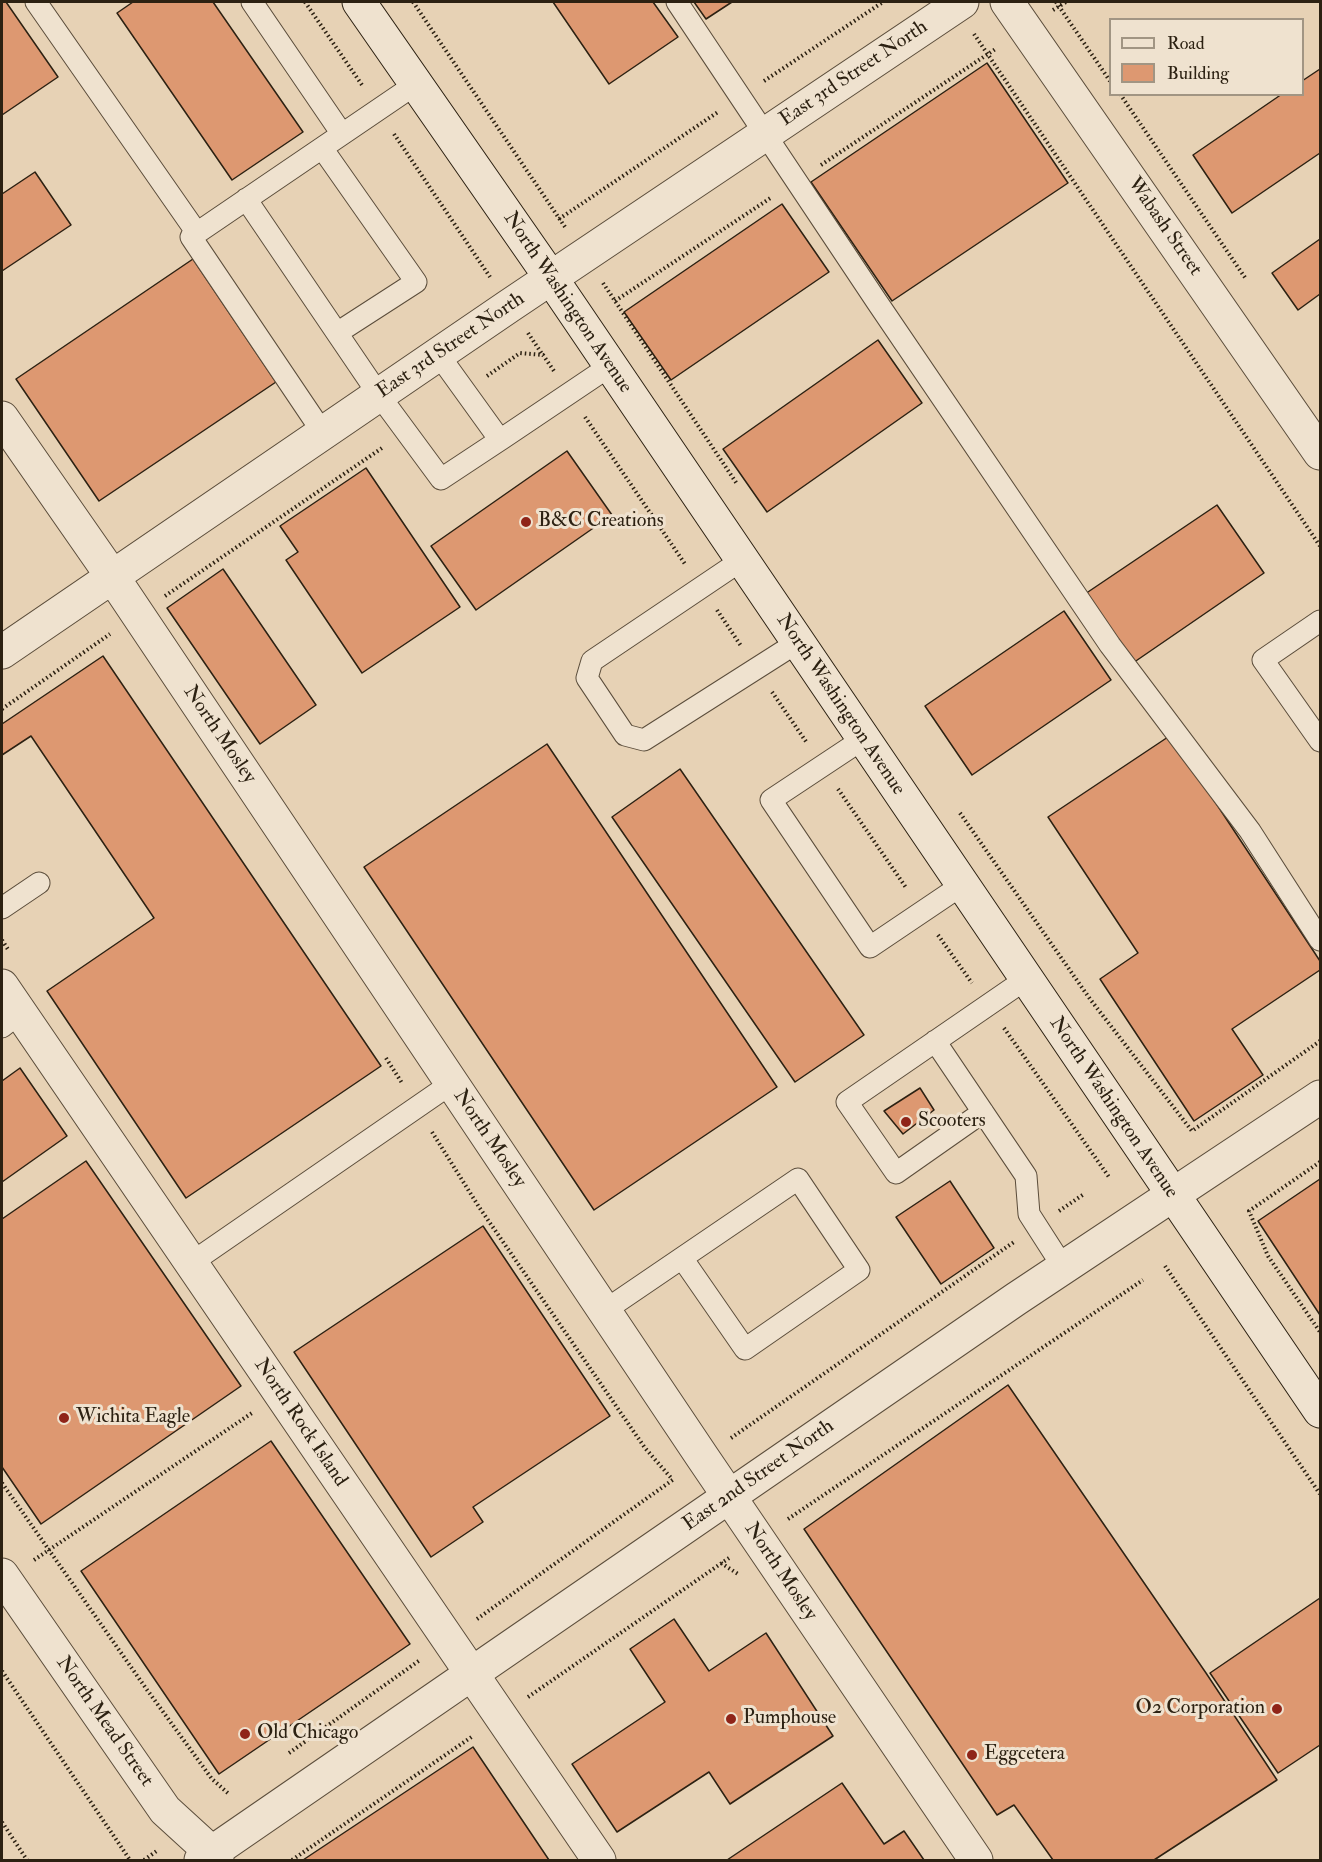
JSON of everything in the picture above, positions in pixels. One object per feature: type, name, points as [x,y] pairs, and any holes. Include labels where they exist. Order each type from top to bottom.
[{"type":"street","name":"North Washington Avenue","points":[[359,2],[550,278],[1320,1410]]},
{"type":"street","name":"Wabash Street","points":[[1007,2],[1320,453]]},
{"type":"street","name":"East 3rd Street North","points":[[2,652],[550,278],[958,4]]},
{"type":"street","name":"North Mosley","points":[[2,418],[112,576],[757,1539],[976,1860]]},
{"type":"street","name":"North Rock Island","points":[[2,986],[11,1020],[191,1263],[599,1860]]},
{"type":"street","name":"East 2nd Street North","points":[[210,1858],[472,1674],[1063,1267],[1320,1097]]},
{"type":"street","name":"North Mead Street","points":[[3,1577],[165,1810],[186,1829],[210,1858]]},
{"type":"lane","points":[[36,2],[197,232]]},
{"type":"lane","points":[[252,2],[342,134]]},
{"type":"lane","points":[[677,2],[1097,627],[1250,831],[1320,940]]},
{"type":"lane","points":[[323,433],[191,237],[416,84]]},
{"type":"lane","points":[[322,148],[416,282],[337,333]]},
{"type":"lane","points":[[246,199],[379,395],[441,479],[610,366]]},
{"type":"lane","points":[[438,354],[500,440]]},
{"type":"lane","points":[[742,560],[592,662],[586,678],[625,735],[644,740],[798,642]]},
{"type":"lane","points":[[1320,621],[1263,660],[1320,741]]},
{"type":"lane","points":[[863,739],[771,800],[870,947],[962,885]]},
{"type":"lane","points":[[2,908],[39,883]]},
{"type":"lane","points":[[983,1112],[896,1173],[847,1102],[1026,979]]},
{"type":"lane","points":[[935,1041],[1026,1176],[1029,1214],[1063,1267]]},
{"type":"lane","points":[[191,1263],[452,1083]]},
{"type":"lane","points":[[604,1311],[798,1179],[859,1270],[745,1349],[682,1258]]},
{"type":"path","points":[[305,2],[543,355]]},
{"type":"path","points":[[413,2],[741,490]]},
{"type":"path","points":[[615,301],[1026,28],[1058,4],[1066,2]]},
{"type":"path","points":[[958,4],[987,54],[1320,546]]},
{"type":"path","points":[[1058,4],[1109,80]]},
{"type":"path","points":[[1121,96],[1247,281]]},
{"type":"path","points":[[955,805],[1090,999],[1192,1131],[1320,1041]]},
{"type":"path","points":[[386,1058],[485,1217],[645,1448],[672,1480]]},
{"type":"path","points":[[1320,1162],[1249,1211],[1268,1256],[1320,1332]]},
{"type":"path","points":[[287,1755],[703,1458],[1084,1194]]},
{"type":"path","points":[[1165,1266],[1320,1494]]},
{"type":"path","points":[[292,1860],[404,1785],[676,1593],[1143,1280]]},
{"type":"path","points":[[3,1577],[49,1550],[253,1412]]},
{"type":"path","points":[[2,1483],[212,1779],[230,1795],[144,1860]]},
{"type":"path","points":[[2,1671],[130,1860]]},
{"type":"path","points":[[2,1822],[27,1860]]},
{"type":"building","points":[[2,2],[6,2],[58,77],[2,115]]},
{"type":"building","points":[[133,2],[213,2],[303,132],[232,180],[117,13]]},
{"type":"building","points":[[553,2],[653,2],[678,37],[609,84]]},
{"type":"building","points":[[694,2],[732,2],[706,19]]},
{"type":"building","points":[[987,63],[1068,183],[892,301],[811,182]]},
{"type":"building","points":[[1320,69],[1320,153],[1232,213],[1193,155],[1279,96],[1304,96],[1304,80]]},
{"type":"building","points":[[35,172],[71,225],[2,271],[2,194]]},
{"type":"building","points":[[782,204],[829,272],[671,380],[624,312]]},
{"type":"building","points":[[1320,239],[1320,294],[1298,310],[1272,273]]},
{"type":"building","points":[[193,259],[276,382],[99,501],[16,379]]},
{"type":"building","points":[[878,340],[922,403],[767,512],[723,449]]},
{"type":"building","points":[[567,451],[612,515],[476,610],[431,546]]},
{"type":"building","points":[[366,468],[460,607],[362,673],[286,560],[298,552],[280,526]]},
{"type":"building","points":[[1217,505],[1264,573],[1130,665],[1082,596]]},
{"type":"building","points":[[223,569],[316,705],[260,744],[167,608]]},
{"type":"building","points":[[1064,611],[1111,680],[972,775],[925,706]]},
{"type":"building","points":[[103,656],[381,1066],[186,1198],[47,991],[154,918],[31,736],[2,755],[2,724]]},
{"type":"building","points":[[1171,735],[1320,961],[1320,970],[1232,1029],[1263,1075],[1194,1121],[1100,979],[1138,953],[1048,817]]},
{"type":"building","points":[[547,744],[777,1087],[594,1210],[364,867]]},
{"type":"building","points":[[680,769],[864,1035],[795,1082],[612,817]]},
{"type":"building","points":[[20,1068],[67,1136],[2,1182],[2,1081]]},
{"type":"building","name":"Scooters","points":[[920,1088],[934,1110],[903,1134],[884,1111]]},
{"type":"building","points":[[86,1161],[241,1386],[41,1524],[2,1467],[2,1219]]},
{"type":"building","points":[[1320,1179],[1320,1315],[1258,1221]]},
{"type":"building","points":[[950,1181],[994,1248],[941,1284],[896,1217]]},
{"type":"building","points":[[483,1226],[610,1416],[473,1507],[483,1522],[431,1557],[294,1352]]},
{"type":"building","points":[[1008,1385],[1277,1780],[1154,1860],[1053,1860],[1014,1805],[997,1815],[804,1529]]},
{"type":"building","points":[[271,1441],[410,1644],[219,1774],[81,1571]]},
{"type":"building","name":"O2 Corporation","points":[[1320,1598],[1320,1745],[1278,1773],[1210,1673]]},
{"type":"building","name":"Pumphouse","points":[[674,1619],[709,1671],[766,1633],[833,1736],[730,1804],[709,1772],[617,1832],[572,1764],[665,1702],[630,1649]]},
{"type":"building","points":[[473,1747],[549,1860],[303,1860]]},
{"type":"building","points":[[842,1783],[884,1844],[904,1831],[924,1860],[727,1860]]},
{"type":"place","name":"B&C Creations","points":[[526,522]]},
{"type":"place","name":"Scooters","points":[[906,1122]]},
{"type":"place","name":"Wichita Eagle","points":[[64,1418]]},
{"type":"place","name":"O2 Corporation","points":[[1277,1709]]},
{"type":"place","name":"Pumphouse","points":[[731,1719]]},
{"type":"place","name":"Old Chicago","points":[[245,1734]]},
{"type":"place","name":"Eggcetera","points":[[972,1755]]}]
